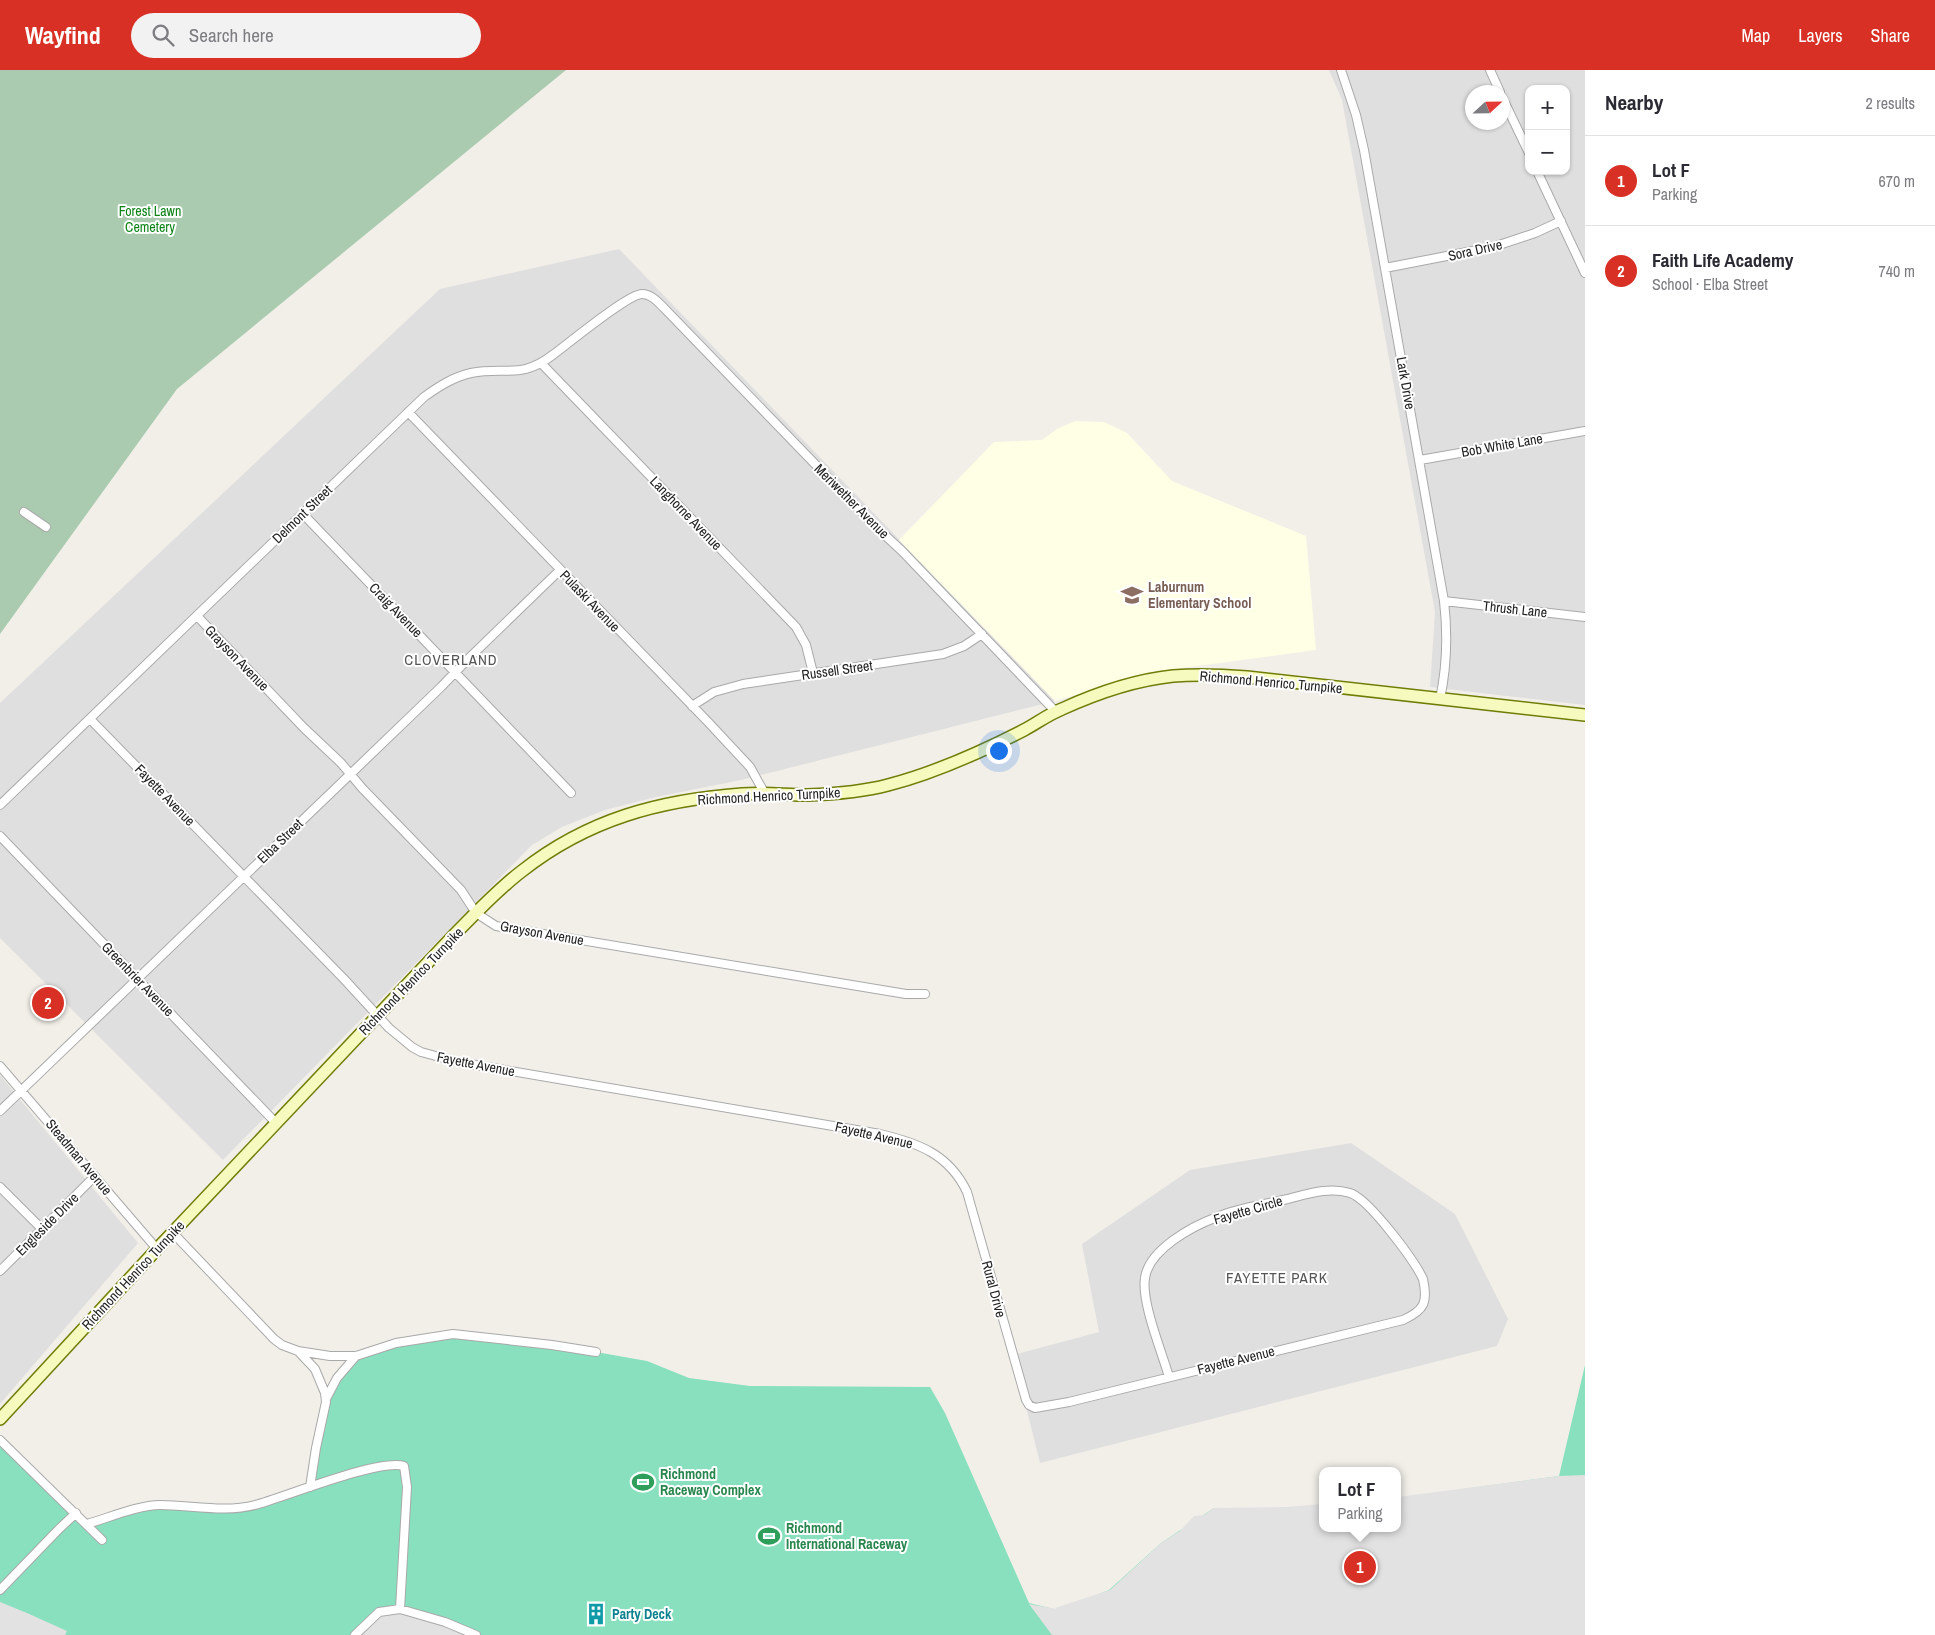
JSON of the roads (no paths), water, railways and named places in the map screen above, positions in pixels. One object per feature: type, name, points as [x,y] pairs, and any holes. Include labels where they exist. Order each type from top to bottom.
[{"type":"main road","name":"Richmond Henrico Turnpike","points":[[0,1419],[157,1249],[495,894],[535,860],[572,837],[608,821],[670,802],[742,794],[839,793],[888,785],[926,774],[968,756],[1056,712],[1094,696],[1131,684],[1173,676],[1247,677],[1585,715]]},
{"type":"street","name":"Lark Drive","points":[[1341,70],[1356,115],[1364,150],[1444,601],[1447,658],[1440,699]]},
{"type":"street","points":[[1490,70],[1497,85]]},
{"type":"street","points":[[1510,114],[1525,145]]},
{"type":"street","points":[[1539,175],[1585,273]]},
{"type":"street","name":"Sora Drive","points":[[1385,268],[1493,248],[1535,233],[1561,221]]},
{"type":"street","name":"Delmont Street","points":[[0,806],[424,397],[449,380],[480,372],[523,371],[541,363],[632,298],[645,294]]},
{"type":"street","name":"Meriwether Avenue","points":[[645,294],[651,296],[664,308],[1056,712]]},
{"type":"street","name":"Langhorne Avenue","points":[[541,363],[796,627],[806,645],[813,674]]},
{"type":"street","name":"Pulaski Avenue","points":[[408,412],[750,767],[765,794]]},
{"type":"street","name":"Bob White Lane","points":[[1420,460],[1585,431]]},
{"type":"street","points":[[24,512],[46,527]]},
{"type":"street","name":"Craig Avenue","points":[[303,514],[571,793]]},
{"type":"street","name":"Elba Street","points":[[0,1111],[560,570]]},
{"type":"street","name":"Thrush Lane","points":[[1444,601],[1585,617]]},
{"type":"street","name":"Grayson Avenue","points":[[197,616],[460,890],[476,913],[496,926],[906,994],[925,994]]},
{"type":"street","name":"Russell Street","points":[[692,706],[722,688],[943,654],[964,646],[982,634]]},
{"type":"street","name":"Fayette Avenue","points":[[90,718],[389,1028],[412,1047],[428,1055],[458,1062],[880,1134],[922,1147],[940,1156],[956,1172]]},
{"type":"street","name":"Greenbrier Avenue","points":[[0,836],[276,1123]]},
{"type":"street","name":"Steadman Avenue","points":[[0,1066],[157,1249]]},
{"type":"street","name":"Rural Drive","points":[[956,1172],[967,1192],[1026,1400],[1032,1406]]},
{"type":"street","name":"Engleside Drive","points":[[0,1271],[95,1176]]},
{"type":"street","points":[[0,1187],[42,1229]]},
{"type":"street","name":"Fayette Circle","points":[[1169,1377],[1145,1295],[1147,1270],[1156,1256],[1170,1244],[1202,1223],[1219,1216],[1315,1192],[1336,1190],[1351,1193],[1365,1203],[1383,1222],[1421,1275],[1426,1292]]},
{"type":"street","points":[[173,1233],[274,1339],[282,1345],[298,1351],[330,1356],[356,1356],[396,1342],[452,1334],[596,1352]]},
{"type":"street","name":"Fayette Avenue","points":[[1032,1406],[1038,1408],[1403,1320],[1419,1312],[1426,1292]]},
{"type":"street","points":[[298,1351],[318,1374],[326,1399]]},
{"type":"street","points":[[310,1487],[326,1399],[337,1378],[356,1356]]},
{"type":"street","points":[[0,1440],[102,1540]]},
{"type":"street","points":[[87,1524],[145,1507],[159,1505],[216,1508],[253,1505],[381,1466],[399,1464],[404,1466],[407,1487],[400,1609]]},
{"type":"street","points":[[0,1590],[76,1513]]},
{"type":"street","points":[[355,1635],[379,1612],[400,1609],[446,1622],[476,1635]]},
{"type":"place","name":"Laburnum Elementary School","points":[[1132,595]]},
{"type":"place","name":"Faith Life Academy","points":[[48,1003]]},
{"type":"place","name":"Richmond Raceway Complex","points":[[643,1482]]},
{"type":"place","name":"Richmond International Raceway","points":[[769,1536]]},
{"type":"place","name":"Lot F","points":[[1360,1567]]},
{"type":"place","name":"Party Deck","points":[[596,1614]]},
{"type":"district","name":"CLOVERLAND","points":[[451,659]]},
{"type":"district","name":"FAYETTE PARK","points":[[1277,1277]]},
{"type":"park label","name":"Forest Lawn Cemetery","points":[[150,220]]}]
